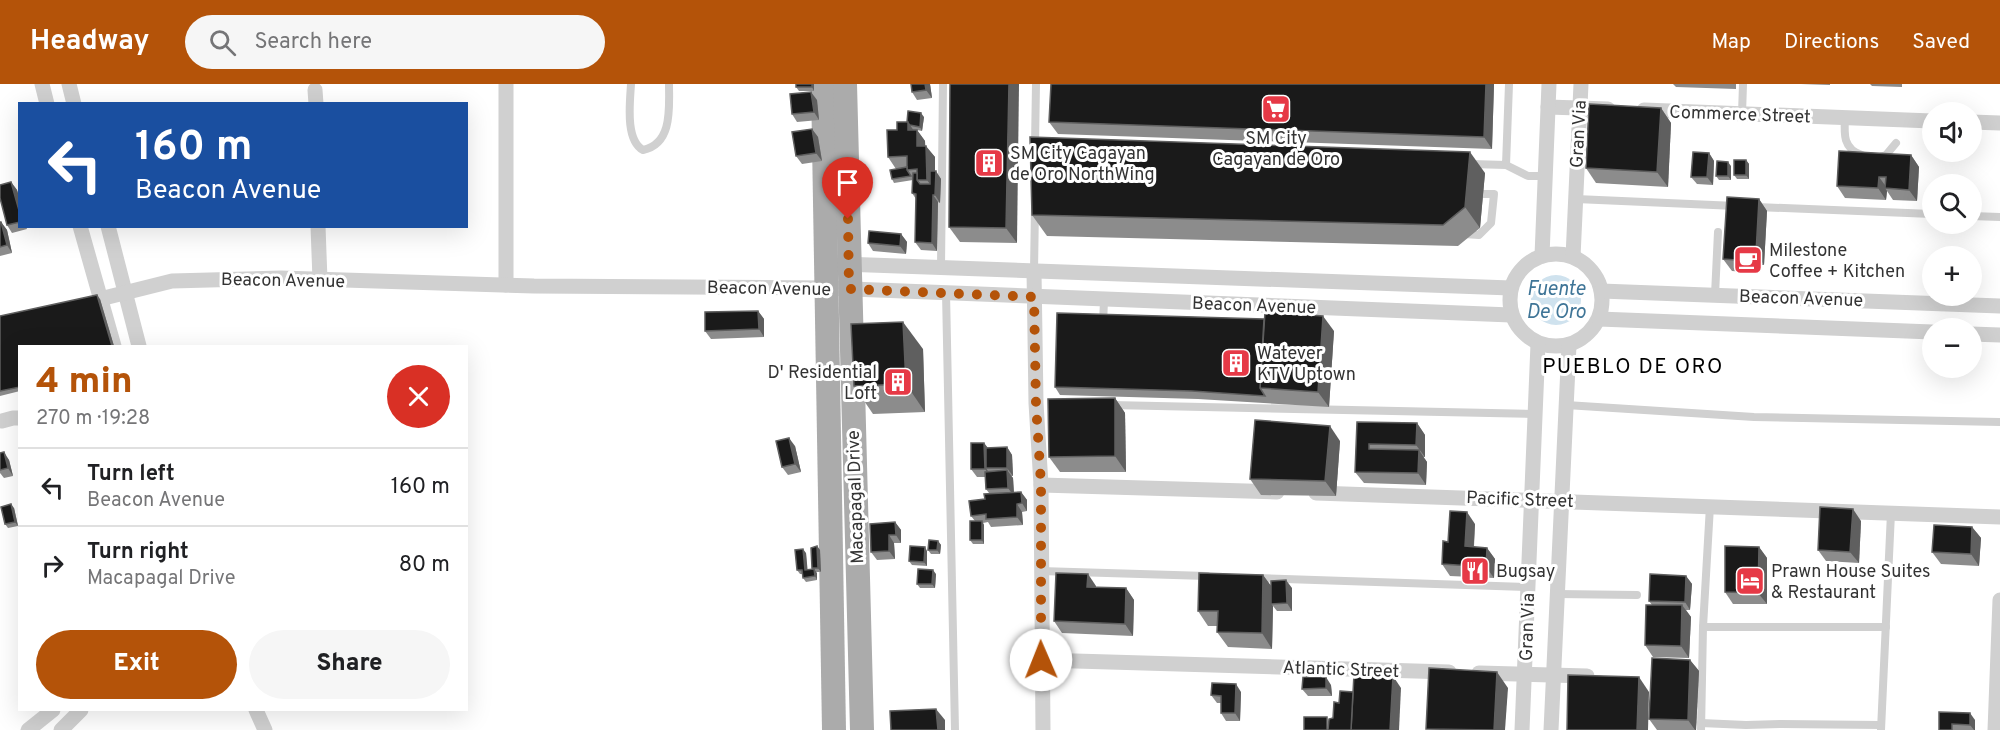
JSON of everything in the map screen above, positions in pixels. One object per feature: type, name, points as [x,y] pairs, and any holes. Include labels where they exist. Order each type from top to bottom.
[{"type":"main road","name":"Macapagal Drive","points":[[823,84],[837,263],[862,730]]},
{"type":"main road","name":"Macapagal Drive","points":[[837,263],[845,84]]},
{"type":"main road","name":"Macapagal Drive","points":[[834,730],[838,289]]},
{"type":"street","points":[[42,84],[46,102]]},
{"type":"street","points":[[69,84],[74,102]]},
{"type":"street","points":[[506,84],[506,285]]},
{"type":"street","name":"Gran Via","points":[[1542,256],[1549,84]]},
{"type":"street","name":"Gran Via","points":[[1573,257],[1581,84]]},
{"type":"street","name":"Commerce Street","points":[[1548,107],[1922,121]]},
{"type":"street","points":[[1982,122],[2000,123]]},
{"type":"street","points":[[81,228],[114,345]]},
{"type":"street","points":[[109,228],[139,345]]},
{"type":"street","points":[[318,228],[320,280]]},
{"type":"street","points":[[1563,254],[1573,257],[1591,270],[1598,280],[1601,291],[1599,319],[1587,335],[1569,345],[1558,347],[1538,344],[1522,332],[1511,315],[1509,297],[1515,277],[1531,260],[1542,256],[1563,254]]},
{"type":"street","name":"Beacon Avenue","points":[[837,263],[1511,288]]},
{"type":"street","points":[[1034,271],[1042,404],[1040,571],[1043,730]]},
{"type":"street","name":"Beacon Avenue","points":[[99,299],[172,281],[281,278],[545,286],[838,289],[1034,297],[1174,308],[1511,315]]},
{"type":"street","name":"Beacon Avenue","points":[[1601,291],[2000,306]]},
{"type":"street","name":"Beacon Avenue","points":[[1599,319],[1922,332]]},
{"type":"street","points":[[1982,334],[2000,335]]},
{"type":"street","name":"Gran Via","points":[[1522,730],[1538,344]]},
{"type":"street","name":"Gran Via","points":[[1551,730],[1569,345]]},
{"type":"street","points":[[2,421],[18,418]]},
{"type":"street","name":"Pacific Street","points":[[1041,484],[1562,500],[2000,517]]},
{"type":"street","points":[[1995,730],[2000,600]]},
{"type":"street","name":"Atlantic Street","points":[[1041,660],[1607,677]]},
{"type":"street","points":[[28,730],[51,711]]},
{"type":"street","points":[[61,730],[80,711]]},
{"type":"street","points":[[256,711],[265,730]]},
{"type":"lane","points":[[631,84],[632,134],[635,142],[643,150],[658,144],[666,131],[669,84]]},
{"type":"lane","points":[[941,267],[943,84]]},
{"type":"lane","points":[[1035,158],[1036,84]]},
{"type":"lane","points":[[1506,165],[1509,84]]},
{"type":"lane","points":[[1742,114],[1743,84]]},
{"type":"lane","points":[[1845,118],[1845,141],[1851,151],[1859,155],[1886,155],[1896,143]]},
{"type":"lane","points":[[1035,146],[1047,147]]},
{"type":"lane","points":[[1462,164],[1506,165],[1528,176],[1545,176]]},
{"type":"lane","points":[[1454,237],[1461,233],[1479,235],[1491,223],[1494,194],[1462,193]]},
{"type":"lane","points":[[1576,199],[1742,206]]},
{"type":"lane","points":[[1034,271],[1035,203]]},
{"type":"lane","points":[[1754,207],[1922,214]]},
{"type":"lane","points":[[1982,216],[2000,217]]},
{"type":"lane","points":[[1715,295],[1718,232]]},
{"type":"lane","points":[[946,293],[955,730]]},
{"type":"lane","points":[[1104,301],[1102,329],[1104,334]]},
{"type":"lane","points":[[1108,405],[1535,414]]},
{"type":"lane","points":[[1566,405],[1754,417],[2000,422]]},
{"type":"lane","points":[[1710,506],[1703,627],[1701,727],[1780,724],[1881,728],[1891,513]]},
{"type":"lane","points":[[1040,571],[1219,577]]},
{"type":"lane","points":[[1255,578],[1529,587]]},
{"type":"lane","points":[[1557,594],[1637,595]]},
{"type":"lane","points":[[1703,627],[1886,627]]},
{"type":"water","name":"Fuente De Oro","points":[[1556,275],[1565,277],[1576,286],[1581,300],[1579,309],[1570,320],[1556,325],[1547,323],[1536,314],[1531,300],[1533,291],[1542,280]]},
{"type":"building","points":[[796,84],[812,84],[812,87],[796,87]]},
{"type":"building","points":[[911,84],[925,84],[926,90],[912,92]]},
{"type":"building","name":"SM City Cagayan de Oro NorthWing","points":[[950,84],[1009,84],[1006,228],[949,227]]},
{"type":"building","name":"SM City Cagayan de Oro","points":[[1051,84],[1486,84],[1484,137],[1049,122]]},
{"type":"building","points":[[811,92],[814,112],[792,114],[790,94]]},
{"type":"building","points":[[1589,104],[1661,108],[1657,172],[1586,168]]},
{"type":"building","points":[[908,111],[921,113],[920,127],[907,122]]},
{"type":"building","points":[[897,122],[908,122],[908,130],[917,130],[917,146],[926,146],[927,180],[917,180],[917,169],[907,170],[907,156],[888,157],[887,130],[897,130]]},
{"type":"building","points":[[812,129],[816,153],[796,156],[792,132]]},
{"type":"building","points":[[1030,137],[1470,152],[1465,207],[1443,225],[1032,215]]},
{"type":"building","points":[[1839,151],[1911,155],[1909,190],[1885,188],[1886,177],[1879,177],[1878,188],[1837,186]]},
{"type":"building","points":[[1693,152],[1709,153],[1707,177],[1691,177]]},
{"type":"building","points":[[1734,160],[1746,160],[1746,175],[1734,175]]},
{"type":"building","points":[[1717,161],[1728,162],[1728,176],[1716,176]]},
{"type":"building","points":[[907,167],[911,176],[892,179],[890,170]]},
{"type":"building","points":[[930,171],[936,171],[932,243],[915,242],[916,194],[912,193],[913,173],[917,173],[917,180],[920,184],[930,184]]},
{"type":"building","points":[[11,182],[18,207],[18,222],[7,225],[0,198],[0,185]]},
{"type":"building","points":[[1727,197],[1759,199],[1756,253],[1750,253],[1750,261],[1723,259]]},
{"type":"building","points":[[0,222],[7,245],[0,247]]},
{"type":"building","points":[[869,231],[901,234],[900,246],[868,243]]},
{"type":"building","points":[[97,295],[112,345],[18,345],[18,387],[0,391],[0,316]]},
{"type":"building","points":[[758,311],[759,329],[705,331],[705,312]]},
{"type":"building","points":[[1265,312],[1323,316],[1318,392],[1260,388]]},
{"type":"building","points":[[1057,313],[1264,319],[1260,388],[1265,396],[1192,391],[1055,387]]},
{"type":"building","points":[[903,322],[906,384],[854,386],[851,324]]},
{"type":"building","points":[[1115,398],[1115,456],[1049,457],[1048,399]]},
{"type":"building","points":[[1255,420],[1330,426],[1325,481],[1250,479]]},
{"type":"building","points":[[1357,422],[1417,423],[1416,445],[1369,444],[1369,449],[1419,450],[1418,473],[1355,472]]},
{"type":"building","points":[[789,438],[795,464],[782,467],[776,441]]},
{"type":"building","points":[[971,443],[984,443],[985,469],[971,469]]},
{"type":"building","points":[[1007,447],[1007,468],[986,468],[986,448]]},
{"type":"building","points":[[4,452],[8,468],[0,470],[0,453]]},
{"type":"building","points":[[1007,470],[1008,488],[986,489],[985,472]]},
{"type":"building","points":[[1021,492],[1022,503],[1017,504],[1017,517],[986,519],[986,514],[971,516],[969,501],[985,499],[984,494]]},
{"type":"building","points":[[11,504],[15,522],[5,524],[1,507]]},
{"type":"building","points":[[1820,507],[1853,509],[1850,552],[1818,550]]},
{"type":"building","points":[[1450,511],[1467,512],[1465,546],[1487,548],[1486,567],[1442,564],[1443,541],[1448,542]]},
{"type":"building","points":[[970,521],[982,521],[982,540],[970,540]]},
{"type":"building","points":[[895,522],[896,535],[889,535],[889,551],[871,552],[870,524]]},
{"type":"building","points":[[1934,525],[1972,527],[1971,554],[1932,552]]},
{"type":"building","points":[[929,540],[938,541],[937,550],[928,550]]},
{"type":"building","points":[[817,546],[818,568],[812,568],[811,548]]},
{"type":"building","points":[[910,546],[925,547],[924,562],[909,561]]},
{"type":"building","points":[[1725,546],[1759,547],[1758,593],[1725,592]]},
{"type":"building","points":[[803,549],[805,570],[814,569],[815,576],[803,578],[802,570],[797,570],[795,550]]},
{"type":"building","points":[[918,569],[933,570],[932,584],[917,584]]},
{"type":"building","points":[[1056,573],[1088,574],[1087,587],[1126,588],[1125,624],[1054,621]]},
{"type":"building","points":[[1199,573],[1263,575],[1262,633],[1217,632],[1218,611],[1198,611]]},
{"type":"building","points":[[1650,574],[1686,576],[1685,602],[1649,601]]},
{"type":"building","points":[[1286,580],[1287,603],[1271,604],[1271,581]]},
{"type":"building","points":[[1646,605],[1682,605],[1681,646],[1645,645]]},
{"type":"building","points":[[1652,658],[1690,660],[1688,720],[1649,719]]},
{"type":"building","points":[[1429,668],[1497,672],[1494,730],[1426,729]]},
{"type":"building","points":[[1354,674],[1393,676],[1390,730],[1351,730]]},
{"type":"building","points":[[1568,675],[1639,677],[1637,730],[1567,730]]},
{"type":"building","points":[[1303,677],[1326,677],[1326,688],[1302,689]]},
{"type":"building","points":[[1212,683],[1236,684],[1235,713],[1221,713],[1221,696],[1211,695]]},
{"type":"building","points":[[1340,691],[1353,692],[1351,730],[1328,730],[1329,719],[1333,718],[1334,702],[1339,703]]},
{"type":"building","points":[[936,709],[938,730],[891,730],[890,711]]},
{"type":"building","points":[[1939,712],[1970,713],[1970,725],[1952,724],[1952,730],[1939,730]]},
{"type":"building","points":[[1304,717],[1327,717],[1327,730],[1304,730]]},
{"type":"place","name":"SM City Cagayan de Oro","points":[[1276,109]]},
{"type":"place","name":"SM City Cagayan de Oro NorthWing","points":[[989,163]]},
{"type":"place","name":"Milestone Coffee + Kitchen","points":[[1748,260]]},
{"type":"place","name":"Watever KTV Uptown","points":[[1236,363]]},
{"type":"place","name":"D' Residential Loft","points":[[898,382]]},
{"type":"place","name":"Bugsay","points":[[1475,571]]},
{"type":"place","name":"Prawn House Suites & Restaurant","points":[[1750,581]]},
{"type":"district","name":"PUEBLO DE ORO","points":[[1633,366]]},
{"type":"route","points":[[848,219],[849,289],[1034,297],[1036,404],[1041,484],[1041,660]]}]
